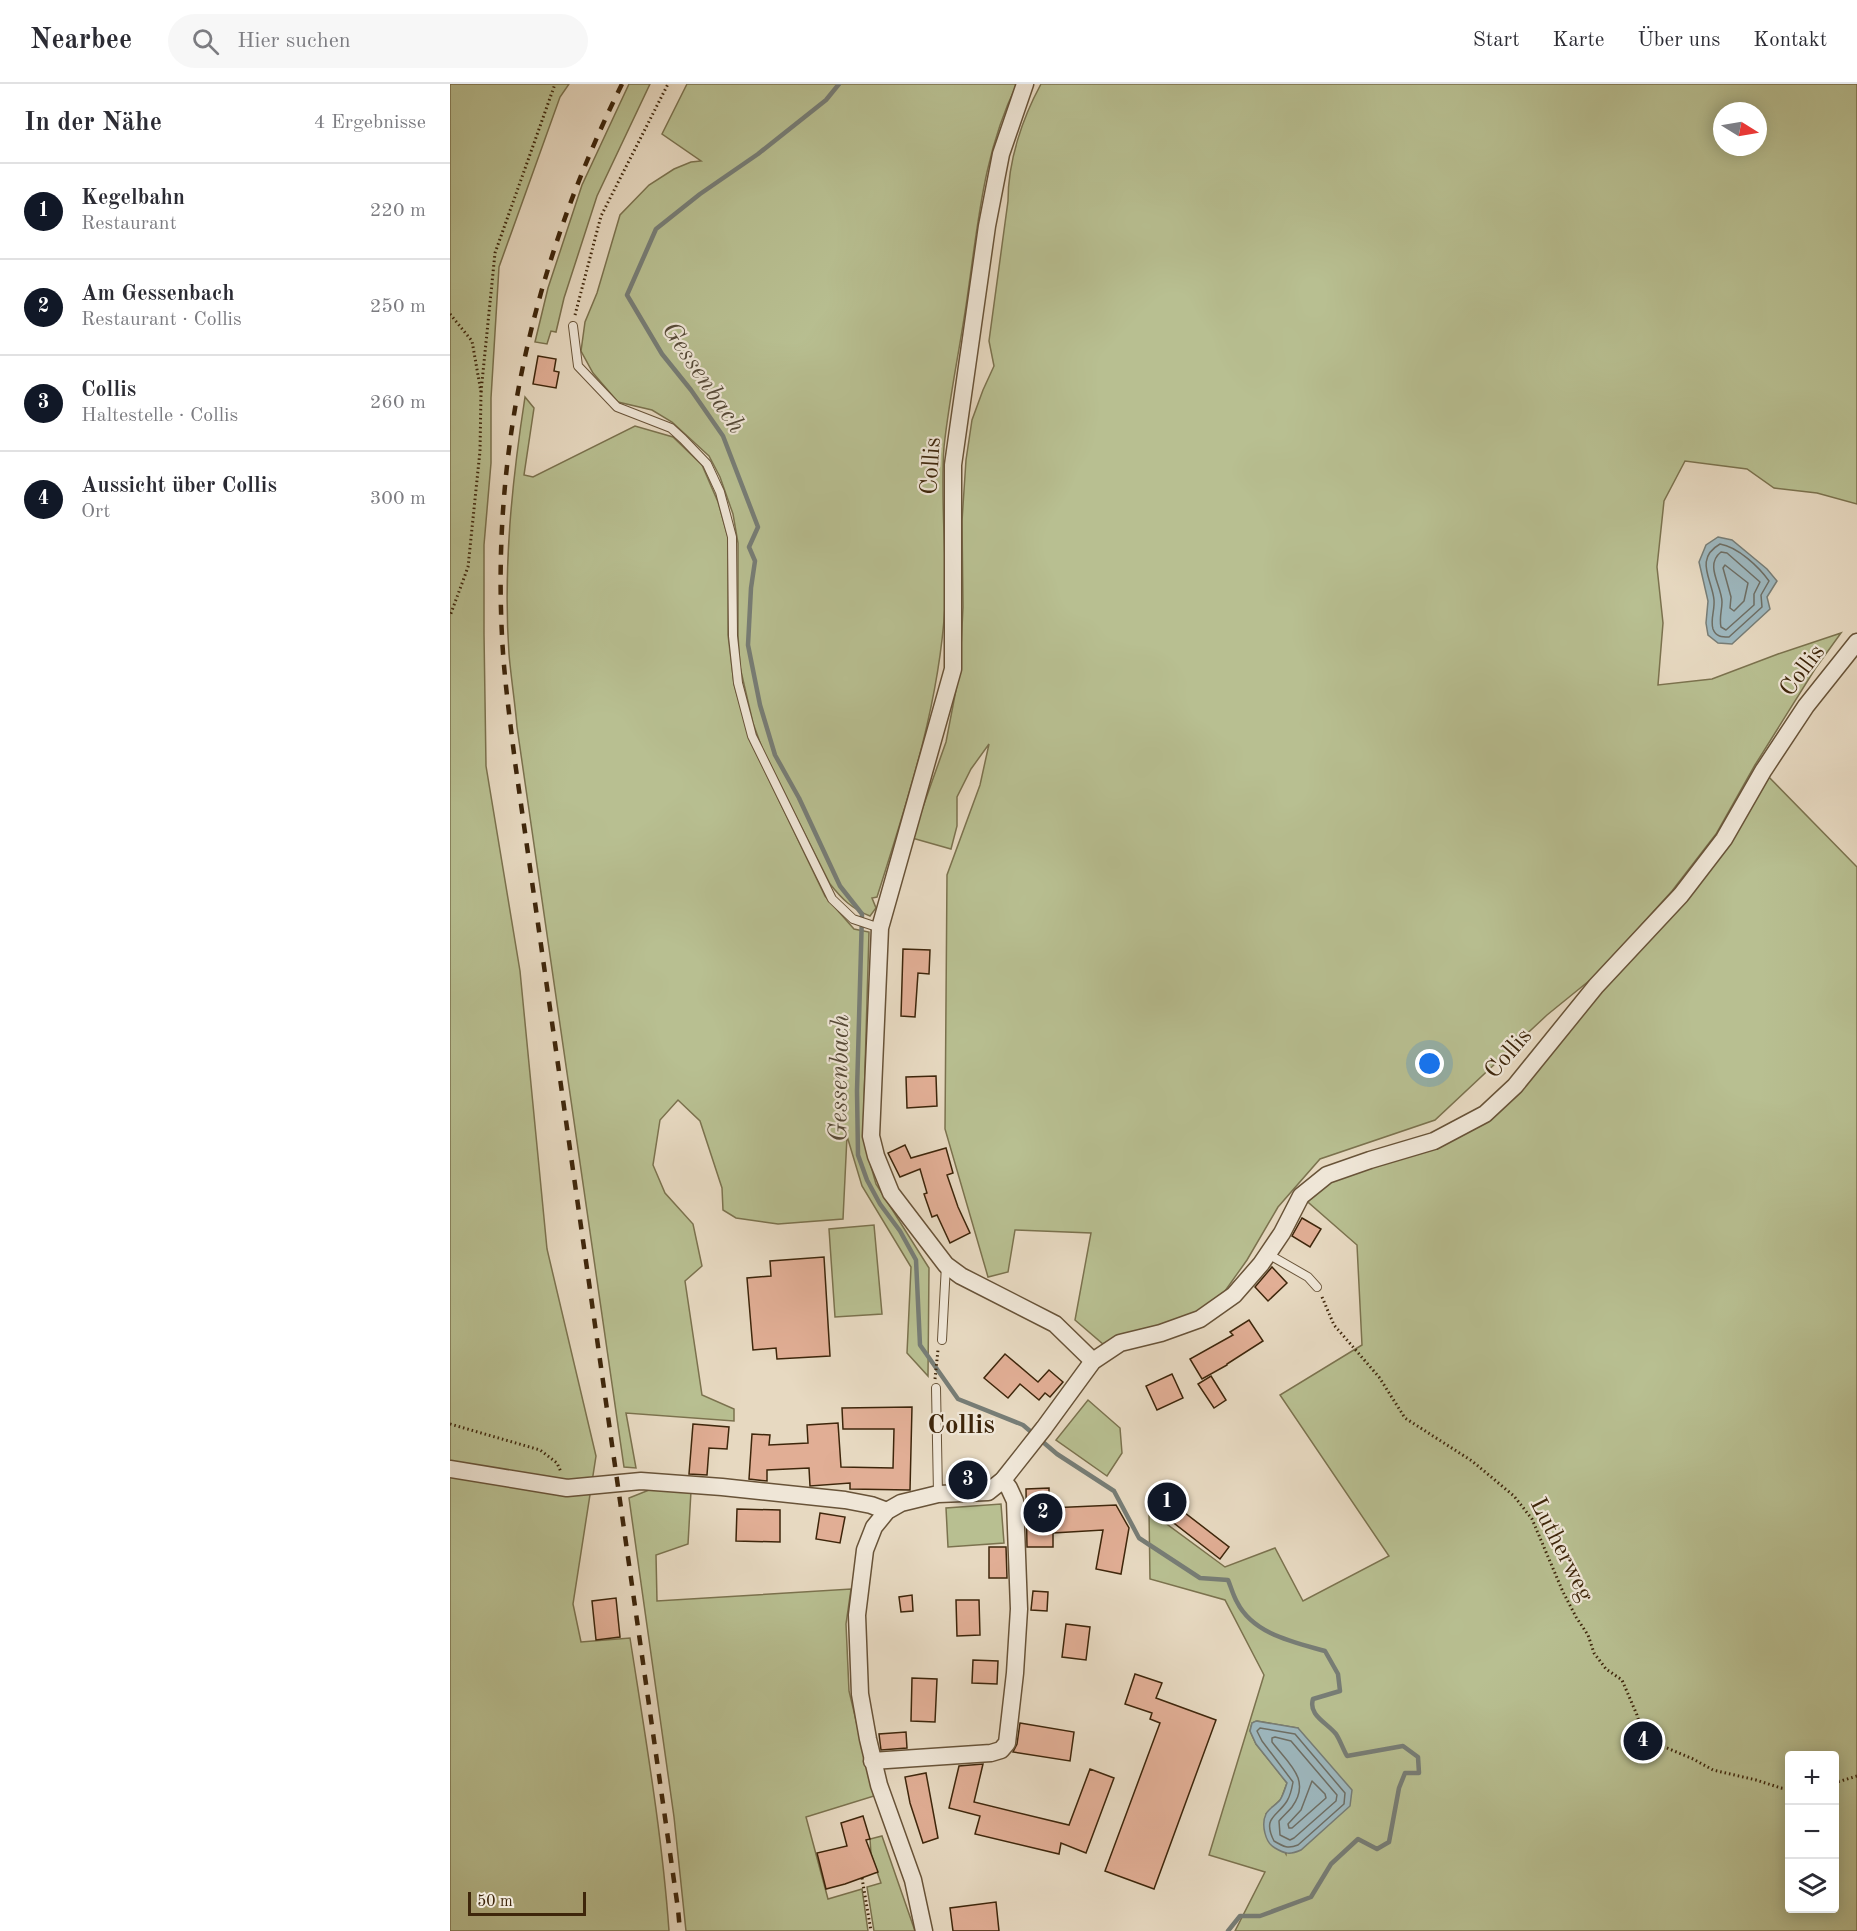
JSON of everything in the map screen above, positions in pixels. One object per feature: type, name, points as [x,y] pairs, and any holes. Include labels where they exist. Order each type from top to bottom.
[{"type":"street","name":"Collis","points":[[875,927],[900,852],[953,669],[953,465],[987,226],[1002,154],[1025,84]]},
{"type":"street","name":"Collis","points":[[888,1511],[901,1503],[938,1494],[988,1492],[1002,1480],[1025,1452],[1093,1360],[1120,1343],[1200,1319],[1234,1295],[1268,1254],[1301,1196],[1327,1175],[1434,1141],[1485,1114],[1515,1086],[1596,986],[1681,895],[1724,839],[1763,771],[1806,706],[1857,642]]},
{"type":"street","points":[[875,927],[872,1136],[876,1156],[891,1192],[946,1264],[961,1276],[1055,1324],[1093,1360]]},
{"type":"street","points":[[450,1469],[567,1488],[641,1481],[710,1486],[845,1500],[871,1504],[888,1511],[874,1527],[865,1550],[857,1615],[860,1694],[872,1761],[913,1880],[924,1931]]},
{"type":"street","points":[[872,1761],[991,1753],[1001,1750],[1007,1743],[1016,1673],[1019,1609],[1015,1501],[1002,1480]]},
{"type":"lane","points":[[573,326],[578,366],[617,407],[671,428],[707,464],[720,492],[732,537],[733,636],[738,683],[752,736],[832,899],[853,919],[875,927]]},
{"type":"lane","points":[[1268,1254],[1308,1277],[1317,1287]]},
{"type":"lane","points":[[942,1340],[946,1264]]},
{"type":"lane","points":[[936,1384],[938,1494]]},
{"type":"path","points":[[450,616],[468,567],[480,451],[481,392],[495,253],[555,84]]},
{"type":"path","points":[[573,326],[601,216],[668,84]]},
{"type":"path","points":[[450,314],[472,341],[481,392]]},
{"type":"path","name":"Lutherweg","points":[[1317,1287],[1334,1325],[1378,1377],[1405,1418],[1472,1461],[1514,1496],[1532,1519],[1560,1584],[1576,1617],[1588,1635],[1594,1653],[1606,1670],[1622,1680],[1641,1729],[1648,1740],[1713,1770],[1785,1788]]},
{"type":"path","points":[[936,1353],[936,1384]]},
{"type":"path","points":[[450,1424],[540,1450],[557,1463],[567,1488]]},
{"type":"path","points":[[1839,1781],[1857,1776]]},
{"type":"path","points":[[862,1878],[871,1931]]},
{"type":"green space","points":[[450,84],[569,84],[560,97],[499,267],[491,398],[491,463],[484,545],[486,766],[520,971],[547,1249],[596,1456],[573,1604],[581,1642],[630,1638],[658,1821],[669,1931],[450,1931]]},
{"type":"green space","points":[[629,84],[650,84],[597,196],[564,298],[556,332],[551,331],[547,344],[535,342],[548,288],[582,185]]},
{"type":"green space","points":[[687,84],[1017,84],[996,136],[983,190],[946,429],[943,487],[945,606],[936,681],[910,790],[877,897],[872,898],[876,908],[870,916],[848,903],[830,884],[762,748],[753,723],[740,667],[738,543],[733,514],[720,477],[709,456],[672,422],[652,410],[618,402],[593,373],[581,351],[585,322],[597,293],[620,215],[649,185],[674,169],[691,162],[701,161],[662,134]]},
{"type":"green space","points":[[1041,84],[1857,84],[1857,504],[1817,493],[1774,488],[1747,469],[1685,461],[1664,501],[1657,567],[1663,623],[1658,685],[1712,679],[1841,633],[1815,669],[1755,765],[1716,834],[1672,891],[1595,976],[1547,1015],[1435,1120],[1320,1159],[1278,1207],[1247,1260],[1225,1291],[1196,1313],[1147,1331],[1118,1336],[1103,1344],[1075,1320],[1091,1233],[1015,1230],[1008,1272],[988,1277],[945,1129],[947,875],[980,785],[989,744],[971,769],[957,797],[957,826],[951,849],[912,838],[946,742],[960,669],[963,607],[962,521],[966,460],[972,420],[994,366],[989,341],[1010,171],[1022,126]]},
{"type":"green space","points":[[525,397],[534,408],[524,475],[533,477],[635,426],[673,437],[702,465],[718,502],[728,537],[728,635],[734,684],[750,740],[825,896],[854,929],[869,932],[863,1138],[876,1184],[929,1268],[928,1376],[907,1353],[911,1267],[862,1186],[847,1136],[843,1219],[778,1224],[736,1218],[723,1210],[722,1188],[700,1121],[678,1100],[660,1120],[653,1165],[665,1193],[693,1224],[702,1266],[685,1281],[702,1395],[734,1409],[734,1421],[626,1413],[636,1468],[624,1467],[517,727],[510,663],[507,622],[508,557],[516,460]]},
{"type":"green space","points":[[1763,771],[1857,867],[1857,1931],[1235,1931],[1265,1872],[1209,1855],[1264,1675],[1225,1600],[1150,1579],[1149,1511],[1225,1567],[1275,1548],[1303,1601],[1389,1556],[1280,1395],[1362,1345],[1357,1245],[1301,1196],[1334,1173],[1485,1114],[1681,895]],"holes":[[[1257,1721],[1298,1728],[1286,1854],[1266,1814],[1281,1799],[1287,1783],[1256,1744],[1250,1731],[1252,1723]]]},
{"type":"green space","points":[[874,1225],[882,1314],[835,1317],[829,1229]]},
{"type":"green space","points":[[1088,1400],[1120,1428],[1122,1453],[1107,1476],[1056,1440]]},
{"type":"green space","points":[[654,1488],[691,1491],[688,1544],[656,1555],[657,1601],[851,1589],[846,1624],[849,1691],[874,1796],[806,1817],[828,1899],[862,1889],[868,1931],[686,1931],[674,1817],[629,1498]]},
{"type":"green space","points":[[1001,1504],[1004,1543],[948,1547],[946,1508]]},
{"type":"green space","points":[[882,1836],[915,1931],[874,1931],[867,1887],[881,1883],[871,1854],[870,1839]]},
{"type":"water","points":[[1718,537],[1732,540],[1767,569],[1777,581],[1767,597],[1770,609],[1732,644],[1718,643],[1708,635],[1706,623],[1708,601],[1699,562],[1706,545]]},
{"type":"water","points":[[1256,1721],[1298,1728],[1352,1790],[1350,1806],[1301,1850],[1294,1853],[1285,1853],[1272,1846],[1265,1833],[1266,1814],[1280,1800],[1287,1783],[1256,1744],[1250,1731],[1252,1723]]},
{"type":"building","points":[[538,356],[556,359],[554,371],[559,372],[556,388],[533,384]]},
{"type":"building","points":[[903,949],[930,950],[929,974],[918,973],[915,1017],[901,1016]]},
{"type":"building","points":[[936,1076],[937,1106],[907,1108],[906,1077]]},
{"type":"building","points":[[905,1145],[911,1158],[946,1148],[953,1173],[947,1175],[970,1233],[950,1243],[937,1215],[932,1217],[924,1194],[927,1193],[920,1169],[900,1177],[888,1153]]},
{"type":"building","points":[[1302,1218],[1321,1229],[1310,1247],[1292,1236]]},
{"type":"building","points":[[824,1257],[830,1356],[777,1359],[776,1348],[753,1350],[747,1278],[771,1276],[770,1261]]},
{"type":"building","points":[[1272,1267],[1287,1283],[1268,1301],[1255,1287]]},
{"type":"building","points":[[1249,1320],[1263,1341],[1202,1379],[1190,1359],[1233,1335],[1230,1332]]},
{"type":"building","points":[[1005,1354],[1038,1382],[1049,1370],[1063,1382],[1050,1397],[1045,1393],[1039,1400],[1020,1384],[1008,1398],[984,1378]]},
{"type":"building","points":[[1172,1374],[1183,1398],[1157,1410],[1146,1386]]},
{"type":"building","points":[[1211,1376],[1226,1400],[1214,1408],[1198,1384]]},
{"type":"building","points":[[912,1407],[910,1490],[850,1489],[850,1483],[810,1486],[809,1468],[767,1470],[767,1481],[749,1479],[752,1434],[770,1435],[769,1445],[808,1443],[807,1425],[838,1423],[841,1467],[893,1468],[894,1429],[843,1429],[842,1408]]},
{"type":"building","points":[[693,1424],[729,1427],[727,1449],[709,1448],[707,1475],[689,1474]]},
{"type":"building","points":[[1163,1484],[1186,1501],[1180,1509],[1229,1547],[1220,1559],[1148,1503]]},
{"type":"building","points":[[1049,1488],[1049,1508],[1116,1505],[1129,1528],[1121,1574],[1096,1569],[1103,1530],[1053,1533],[1053,1547],[1027,1547],[1026,1489]]},
{"type":"building","points":[[737,1509],[780,1510],[780,1542],[736,1541]]},
{"type":"building","points":[[820,1513],[845,1517],[840,1543],[816,1539]]},
{"type":"building","points":[[989,1547],[1006,1547],[1007,1578],[989,1578]]},
{"type":"building","points":[[1033,1591],[1048,1592],[1047,1611],[1031,1610]]},
{"type":"building","points":[[912,1595],[913,1611],[901,1612],[899,1597]]},
{"type":"building","points":[[616,1598],[620,1637],[596,1640],[592,1601]]},
{"type":"building","points":[[956,1600],[979,1600],[980,1635],[957,1636]]},
{"type":"building","points":[[1066,1624],[1090,1627],[1086,1660],[1062,1657]]},
{"type":"building","points":[[973,1660],[998,1661],[997,1684],[972,1683]]},
{"type":"building","points":[[1135,1674],[1162,1683],[1156,1698],[1216,1720],[1154,1889],[1105,1871],[1160,1723],[1150,1719],[1152,1713],[1125,1704]]},
{"type":"building","points":[[912,1678],[937,1679],[935,1722],[911,1721]]},
{"type":"building","points":[[1020,1723],[1074,1732],[1070,1761],[1013,1752],[1017,1744]]},
{"type":"building","points":[[906,1732],[907,1748],[881,1750],[879,1734]]},
{"type":"building","points":[[983,1764],[974,1802],[1069,1825],[1090,1769],[1114,1778],[1086,1853],[1061,1843],[1059,1854],[975,1834],[980,1816],[949,1808],[959,1766]]},
{"type":"building","points":[[926,1773],[938,1838],[923,1843],[910,1803],[905,1777]]},
{"type":"building","points":[[863,1816],[870,1839],[866,1840],[878,1872],[826,1889],[817,1853],[847,1846],[841,1823]]},
{"type":"building","points":[[996,1902],[999,1931],[953,1931],[950,1908]]},
{"type":"waterway","name":"Gessenbach","points":[[839,84],[826,100],[758,154],[700,194],[656,229],[627,295],[662,354],[723,436],[758,527],[749,547],[755,561],[748,645],[760,705],[775,755],[799,798],[840,886],[862,914],[857,1091],[858,1155],[867,1180],[880,1204],[900,1231],[916,1260],[920,1345],[958,1399],[1023,1425],[1057,1454],[1114,1491],[1139,1538],[1200,1578],[1228,1580],[1244,1613],[1263,1629],[1287,1640],[1325,1651],[1338,1674],[1340,1691],[1313,1699],[1313,1710],[1336,1734],[1347,1756],[1403,1746],[1418,1757],[1419,1773],[1405,1773],[1399,1788],[1389,1842],[1377,1849],[1358,1839],[1331,1864],[1311,1897],[1260,1916],[1240,1916],[1228,1931]]},
{"type":"railway","points":[[622,84],[592,150],[566,216],[544,284],[526,352],[513,422],[504,492],[501,563],[502,636],[515,762],[680,1931]]},
{"type":"place","name":"Collis","points":[[968,1480]]},
{"type":"place","name":"Kegelbahn","points":[[1167,1502]]},
{"type":"place","name":"Am Gessenbach","points":[[1043,1513]]},
{"type":"place","name":"Aussicht über Collis","points":[[1643,1741]]},
{"type":"district","name":"Collis","points":[[961,1425]]}]
